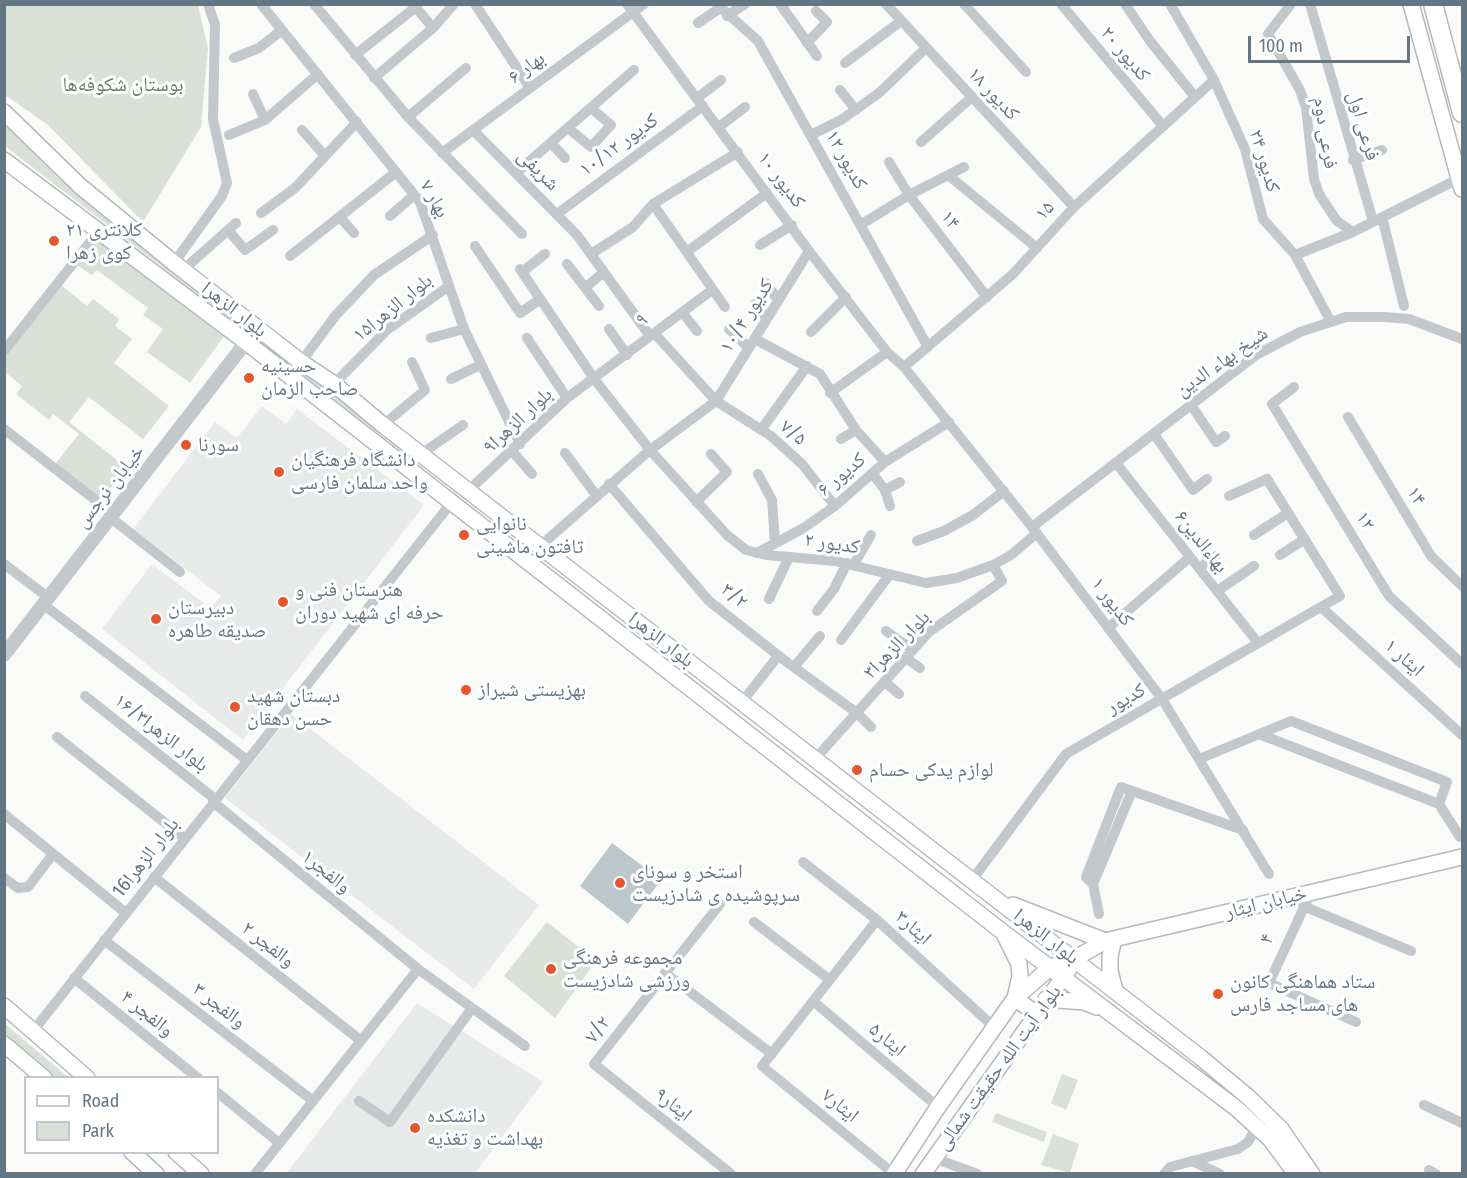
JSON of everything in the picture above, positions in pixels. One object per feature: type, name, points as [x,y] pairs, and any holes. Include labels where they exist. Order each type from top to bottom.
[{"type":"main road","points":[[1411,4],[1461,184]]},
{"type":"main road","points":[[1433,4],[1462,113]]},
{"type":"main road","name":"بلوار الزهرا","points":[[7,115],[80,186],[179,267],[301,362],[334,384],[383,425],[1074,959],[1247,1096],[1281,1129],[1312,1173]]},
{"type":"main road","name":"بلوار الزهرا","points":[[6,164],[246,342],[884,840],[1257,1126],[1296,1173]]},
{"type":"main road","points":[[400,462],[417,451]]},
{"type":"main road","points":[[884,840],[900,824]]},
{"type":"main road","name":"خیابان ایثار","points":[[1074,959],[1110,940],[1462,857]]},
{"type":"main road","points":[[996,899],[1110,940],[1115,991]]},
{"type":"main road","points":[[1004,933],[1019,964],[1020,976],[1015,998],[1036,1014]]},
{"type":"main road","name":"بلوار آیت الله حقیقت شمالی","points":[[894,1173],[1015,998],[1051,966],[1074,959]]},
{"type":"main road","name":"بلوار آیت الله حقیقت شمالی","points":[[923,1173],[1036,1014],[1065,978],[1074,959]]},
{"type":"main road","points":[[1047,999],[1084,1002],[1107,1010]]},
{"type":"main road","points":[[4,1006],[86,1076]]},
{"type":"main road","points":[[4,1044],[43,1076]]},
{"type":"main road","points":[[134,1154],[156,1173]]},
{"type":"main road","points":[[178,1154],[201,1173]]},
{"type":"street","points":[[179,267],[222,196],[227,183],[213,119],[215,25],[208,4]]},
{"type":"street","name":"بهار ۷","points":[[261,4],[414,195],[433,235],[464,329],[516,447],[532,474]]},
{"type":"street","points":[[374,78],[433,28],[454,4]]},
{"type":"street","points":[[475,4],[530,88]]},
{"type":"street","name":"بهار ۶","points":[[442,153],[530,88],[630,8],[644,4]]},
{"type":"street","points":[[698,23],[721,10],[745,4]]},
{"type":"street","points":[[780,4],[817,56]]},
{"type":"street","points":[[964,4],[1026,72]]},
{"type":"street","name":"کدیور ۲۰","points":[[1061,4],[1162,126]]},
{"type":"street","points":[[1125,4],[1150,41],[1195,97]]},
{"type":"street","name":"کدیور ۲۴","points":[[1170,4],[1214,80],[1245,148],[1263,219],[1295,255],[1331,322]]},
{"type":"street","name":"فرعی دوم","points":[[1291,4],[1268,34],[1303,99],[1314,179],[1319,194],[1336,221],[1353,231]]},
{"type":"street","name":"فرعی اول","points":[[1310,4],[1353,160],[1377,219],[1404,306]]},
{"type":"street","points":[[317,5],[408,117],[522,234]]},
{"type":"street","points":[[355,54],[414,6],[433,28]]},
{"type":"street","name":"کدیور ۱۸","points":[[891,6],[901,21],[1074,207]]},
{"type":"street","name":"کدیور ۱۰","points":[[630,8],[809,251],[887,352],[904,367]]},
{"type":"street","name":"کدیور ۱۲","points":[[721,10],[758,40],[928,346]]},
{"type":"street","points":[[807,43],[827,22],[816,11]]},
{"type":"street","points":[[845,63],[901,21]]},
{"type":"street","points":[[234,58],[259,48],[282,30]]},
{"type":"street","points":[[811,135],[856,110],[879,93],[926,48]]},
{"type":"street","points":[[408,117],[434,92],[466,68]]},
{"type":"street","points":[[516,173],[634,70]]},
{"type":"street","points":[[228,135],[266,120],[318,74]]},
{"type":"street","name":"کدیور ۱۰/۱۲","points":[[557,214],[700,102],[721,80]]},
{"type":"street","name":"۱۵","points":[[904,367],[1013,274],[1074,207],[1214,80]]},
{"type":"street","points":[[840,90],[856,110]]},
{"type":"street","points":[[253,94],[266,120]]},
{"type":"street","points":[[921,142],[972,97]]},
{"type":"street","points":[[719,127],[745,107]]},
{"type":"street","points":[[568,128],[591,147],[611,125],[591,108]]},
{"type":"street","points":[[261,213],[295,188],[357,122]]},
{"type":"street","points":[[302,130],[325,156]]},
{"type":"street","name":"شریفی","points":[[473,130],[577,235],[652,335]]},
{"type":"street","points":[[551,143],[565,158]]},
{"type":"street","points":[[1353,160],[1382,150]]},
{"type":"street","points":[[591,254],[633,226],[653,204],[738,152]]},
{"type":"street","name":"۱۴","points":[[889,162],[909,195],[987,297]]},
{"type":"street","points":[[862,224],[909,195],[964,167]]},
{"type":"street","points":[[290,256],[396,172]]},
{"type":"street","points":[[948,175],[1037,248]]},
{"type":"street","points":[[1295,255],[1461,184]]},
{"type":"street","points":[[688,251],[768,193]]},
{"type":"street","points":[[390,216],[414,195]]},
{"type":"street","points":[[653,204],[725,307]]},
{"type":"street","points":[[340,217],[354,233]]},
{"type":"street","points":[[760,245],[792,225]]},
{"type":"street","points":[[179,267],[232,226],[245,250],[273,230]]},
{"type":"street","points":[[4,351],[98,232]]},
{"type":"street","points":[[301,362],[336,315],[374,275],[433,235]]},
{"type":"street","points":[[475,246],[520,313],[539,300]]},
{"type":"street","name":"کدیور ۱۰/۴","points":[[716,401],[809,251]]},
{"type":"street","name":"۲ کدیور","points":[[545,254],[521,270],[539,300],[595,380],[650,450],[727,535],[746,550],[850,563],[926,583],[957,578],[993,565],[1011,555],[1034,530]]},
{"type":"street","points":[[567,264],[599,306]]},
{"type":"street","points":[[586,287],[604,272]]},
{"type":"street","points":[[766,283],[778,300]]},
{"type":"street","name":"بلوار الزهرا۱۵","points":[[334,384],[387,330],[448,286]]},
{"type":"street","name":"۹","points":[[595,380],[712,290]]},
{"type":"street","points":[[811,332],[846,297]]},
{"type":"street","points":[[755,304],[766,319]]},
{"type":"street","points":[[682,312],[697,331]]},
{"type":"street","name":"شیخ بهاء الدین","points":[[1034,530],[1116,463],[1256,355],[1300,332],[1346,317],[1410,319],[1462,339]]},
{"type":"street","points":[[431,338],[464,329]]},
{"type":"street","points":[[609,329],[627,356]]},
{"type":"street","points":[[729,329],[752,343],[807,366],[820,374],[856,430],[885,462]]},
{"type":"street","name":"۷/۵","points":[[652,335],[690,371],[716,401],[761,430],[802,464],[835,506]]},
{"type":"street","points":[[528,338],[567,398]]},
{"type":"street","name":"خیابان نرجس","points":[[5,654],[246,342]]},
{"type":"street","points":[[831,393],[887,352]]},
{"type":"street","points":[[383,425],[424,390],[412,362]]},
{"type":"street","points":[[451,379],[480,365]]},
{"type":"street","points":[[761,430],[807,366]]},
{"type":"street","name":"کدیور ۱","points":[[904,367],[1004,491],[1162,699],[1269,874]]},
{"type":"street","name":"بلوار الزهرا۹","points":[[468,491],[567,398],[595,380]]},
{"type":"street","name":"۱۲","points":[[1294,387],[1272,404],[1389,596],[1462,664]]},
{"type":"street","points":[[540,546],[650,450],[716,401]]},
{"type":"street","points":[[1191,405],[1216,442],[1225,436]]},
{"type":"street","name":"۱۴","points":[[1348,417],[1431,556],[1462,586]]},
{"type":"street","name":"کدیور ۶","points":[[757,553],[802,529],[835,506],[885,462],[949,422]]},
{"type":"street","points":[[417,451],[463,425]]},
{"type":"street","points":[[4,429],[98,502]]},
{"type":"street","points":[[841,439],[856,430]]},
{"type":"street","points":[[1154,434],[1193,490],[1207,479]]},
{"type":"street","points":[[565,453],[596,495]]},
{"type":"street","points":[[696,502],[727,472],[711,454]]},
{"type":"street","name":"۶بهاءالدين","points":[[1116,463],[1258,643]]},
{"type":"street","points":[[872,473],[885,490],[890,506]]},
{"type":"street","points":[[758,474],[772,500],[775,543]]},
{"type":"street","points":[[1229,496],[1267,479],[1305,539],[1280,555]]},
{"type":"street","points":[[885,490],[900,482]]},
{"type":"street","name":"۳/۲","points":[[609,484],[709,601],[778,656],[857,712],[871,727]]},
{"type":"street","points":[[917,541],[944,531],[973,515],[1004,491]]},
{"type":"street","name":"16بلوار الزهرا","points":[[33,1031],[452,502]]},
{"type":"street","points":[[1254,535],[1288,513]]},
{"type":"street","points":[[111,518],[180,572]]},
{"type":"street","points":[[817,611],[871,535]]},
{"type":"street","name":"کدیور","points":[[972,880],[1066,754],[1340,596],[1305,539]]},
{"type":"street","points":[[1199,568],[1216,556]]},
{"type":"street","points":[[769,599],[789,557]]},
{"type":"street","points":[[1108,628],[1190,557]]},
{"type":"street","points":[[4,564],[143,680],[247,760]]},
{"type":"street","name":"بلوار الزهرا۳","points":[[815,759],[929,632],[1002,581],[993,565]]},
{"type":"street","points":[[1217,591],[1254,566]]},
{"type":"street","points":[[841,640],[890,573]]},
{"type":"street","name":"ایثار ۱","points":[[1321,607],[1462,735]]},
{"type":"street","points":[[886,631],[910,654],[920,668]]},
{"type":"street","points":[[794,667],[820,636]]},
{"type":"street","points":[[742,702],[778,656]]},
{"type":"street","points":[[885,682],[899,694]]},
{"type":"street","name":"بلوار الزهرا۱۶/۳","points":[[85,696],[214,800]]},
{"type":"street","points":[[1199,759],[1291,721],[1447,782],[1439,804]]},
{"type":"street","points":[[1259,734],[1439,804],[1460,837]]},
{"type":"street","points":[[57,736],[184,838]]},
{"type":"street","points":[[1099,914],[1093,884],[1132,791],[1243,830]]},
{"type":"street","name":"والفجر۱","points":[[214,800],[418,969],[525,1046]]},
{"type":"street","points":[[4,814],[126,913]]},
{"type":"street","points":[[4,878],[18,888],[28,887],[53,854]]},
{"type":"street","name":"ایثار۳","points":[[803,862],[877,920],[994,1027]]},
{"type":"street","name":"والفجر ۲","points":[[154,877],[360,1040]]},
{"type":"street","name":"۴","points":[[1311,892],[1269,983],[1356,1022]]},
{"type":"street","name":"۷/۲","points":[[594,1064],[720,904]]},
{"type":"street","points":[[1303,906],[1411,951]]},
{"type":"street","points":[[665,973],[772,1054],[877,920]]},
{"type":"street","points":[[754,922],[830,980]]},
{"type":"street","name":"والفجر ۳","points":[[104,940],[312,1100]]},
{"type":"street","points":[[255,1173],[418,969]]},
{"type":"street","name":"والفجر ۴","points":[[74,978],[197,1076]]},
{"type":"street","name":"ایثار۵","points":[[813,1001],[938,1107]]},
{"type":"street","points":[[359,1101],[390,1122],[472,1008]]},
{"type":"street","name":"ایثار۷","points":[[772,1054],[762,1066],[894,1173]]},
{"type":"street","name":"ایثار۹","points":[[594,1064],[730,1173]]},
{"type":"street","points":[[219,1094],[278,1142]]},
{"type":"street","points":[[1424,1105],[1462,1123]]},
{"type":"street","points":[[1164,1173],[1170,1167],[1238,1149],[1248,1142],[1257,1126]]},
{"type":"street","points":[[934,1158],[977,1173]]},
{"type":"street","points":[[1191,1161],[1220,1173]]},
{"type":"shaded area","points":[[262,406],[286,424],[297,409],[424,505],[243,740],[102,629],[152,564],[210,608],[221,596],[133,529],[215,422],[237,438]]},
{"type":"shaded area","points":[[291,714],[539,905],[474,989],[225,798]]},
{"type":"shaded area","name":"استخر و سونای سرپوشیده ی شادزیست","points":[[612,843],[661,880],[628,924],[580,886]]},
{"type":"shaded area","name":"دانشکده بهداشت و تغذیه","points":[[417,1003],[543,1082],[475,1173],[286,1174]]},
{"type":"green space","name":"بوستان شکوفه‌ها","points":[[5,4],[198,5],[208,48],[201,127],[143,222],[48,125],[5,95]]},
{"type":"green space","points":[[4,124],[14,129],[58,178],[406,451],[404,453],[5,146]]},
{"type":"green space","points":[[98,237],[227,332],[190,383],[147,352],[163,329],[143,315],[148,308],[97,270],[92,275],[77,265]]},
{"type":"green space","points":[[61,285],[87,306],[93,299],[119,319],[115,326],[132,339],[114,363],[169,406],[143,439],[89,397],[69,422],[127,468],[101,500],[55,464],[79,434],[53,414],[49,420],[16,394],[22,386],[5,372],[4,357]]},
{"type":"green space","name":"مجموعه فرهنگی ورزشی شادزیست","points":[[547,922],[596,961],[555,1018],[504,976]]},
{"type":"green space","points":[[4,1023],[67,1076],[50,1076],[5,1038]]},
{"type":"green space","points":[[1062,1074],[1078,1080],[1066,1110],[1051,1103]]},
{"type":"green space","points":[[996,1113],[1047,1132],[1044,1142],[992,1122]]},
{"type":"green space","points":[[1053,1134],[1079,1144],[1070,1173],[1041,1165]]},
{"type":"place","name":"کلانتری ۲۱ کوی زهرا","points":[[54,241]]},
{"type":"place","name":"حسینیه صاحب الزمان","points":[[249,378]]},
{"type":"place","name":"سورنا","points":[[186,445]]},
{"type":"place","name":"دانشگاه فرهنگیان واحد سلمان فارسی","points":[[279,472]]},
{"type":"place","name":"نانوایی تافتون ماشینی","points":[[464,535]]},
{"type":"place","name":"هنرستان فنی و حرفه ای شهید دوران","points":[[283,602]]},
{"type":"place","name":"دبیرستان صدیقه طاهره","points":[[156,619]]},
{"type":"place","name":"بهزیستی شیراز","points":[[466,690]]},
{"type":"place","name":"دبستان شهید حسن دهقان","points":[[235,707]]},
{"type":"place","name":"لوازم یدکی حسام","points":[[857,770]]},
{"type":"place","name":"استخر و سونای سرپوشیده ی شادزیست","points":[[620,883]]},
{"type":"place","name":"مجموعه فرهنگی ورزشی شادزیست","points":[[551,969]]},
{"type":"place","name":"ستاد هماهنگی کانون های مساجد فارس","points":[[1218,994]]},
{"type":"place","name":"دانشکده بهداشت و تغذیه","points":[[415,1128]]}]
